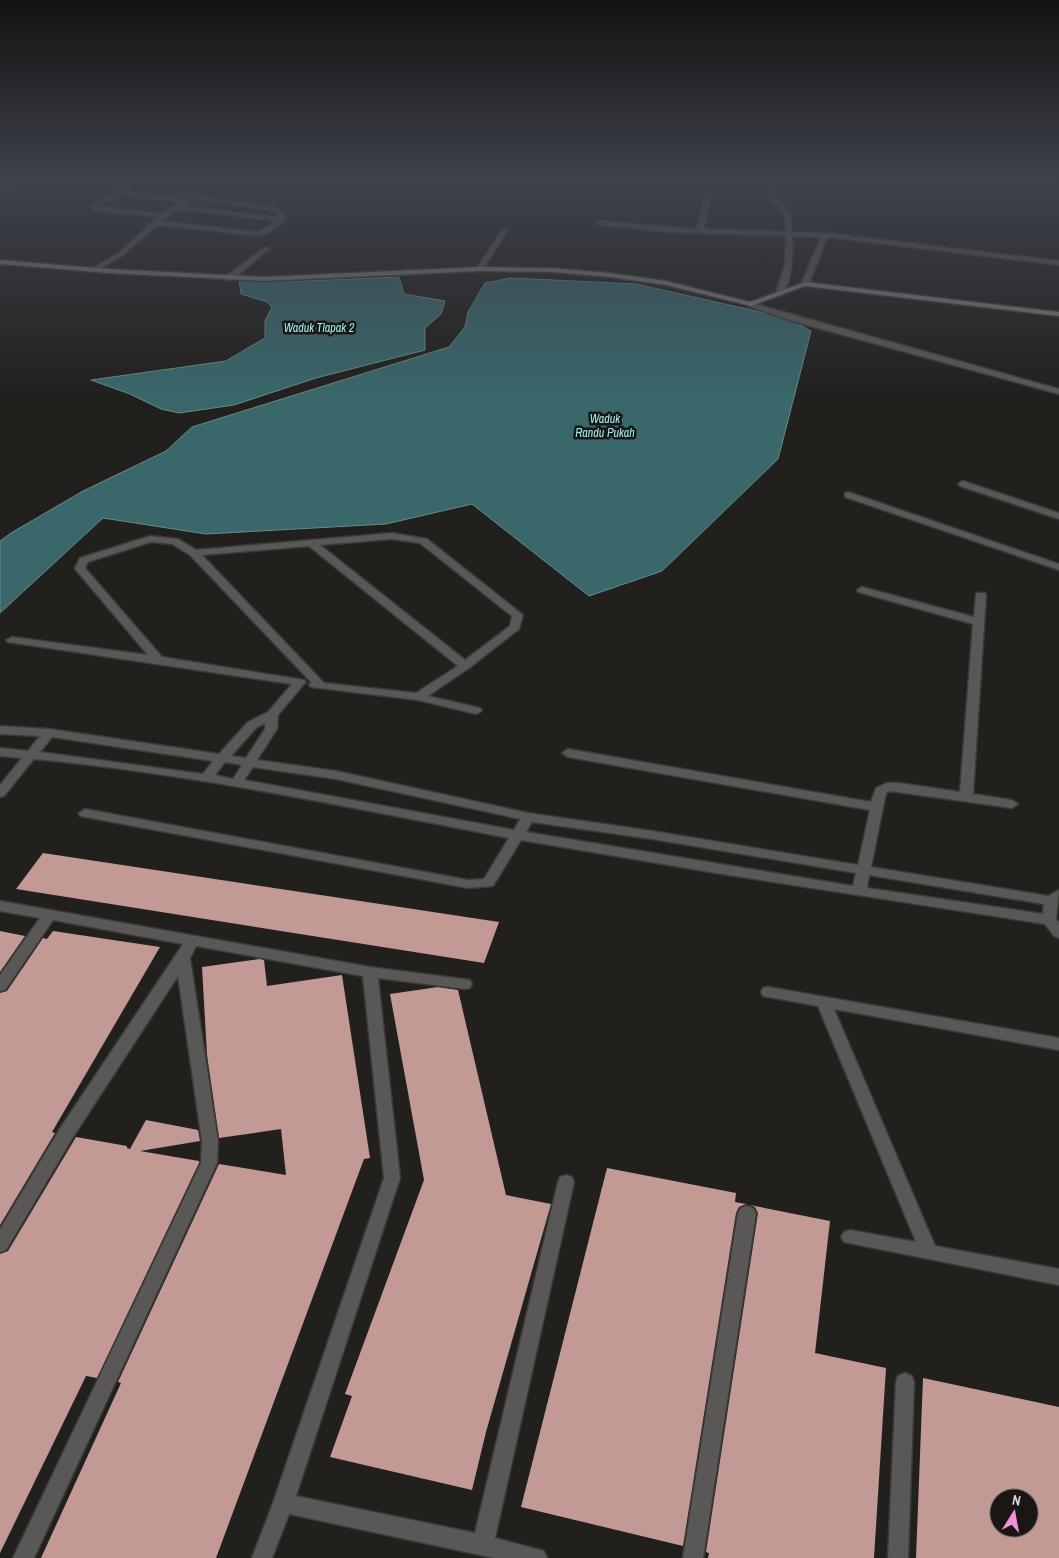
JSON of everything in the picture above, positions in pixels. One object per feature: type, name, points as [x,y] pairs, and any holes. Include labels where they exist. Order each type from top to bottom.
[{"type":"main road","points":[[0,262],[229,278],[288,278],[480,269],[551,270],[666,283],[751,304],[805,284],[1059,314]]},
{"type":"street","points":[[95,269],[121,254]]},
{"type":"street","points":[[108,270],[118,261],[121,254]]},
{"type":"street","points":[[229,278],[260,254]]},
{"type":"street","points":[[480,269],[490,254]]},
{"type":"street","points":[[780,292],[785,281],[788,254]]},
{"type":"street","points":[[805,284],[817,254]]},
{"type":"street","points":[[981,254],[1059,263]]},
{"type":"street","points":[[751,304],[795,319],[1059,392]]},
{"type":"street","points":[[963,484],[1059,516]]},
{"type":"street","points":[[848,495],[1059,567]]},
{"type":"street","points":[[194,553],[392,536],[423,541],[518,615],[515,627],[465,666],[418,697]]},
{"type":"street","points":[[158,660],[80,568],[84,560],[150,539],[174,541],[194,553],[321,686]]},
{"type":"street","points":[[311,543],[465,666]]},
{"type":"street","points":[[862,590],[979,622]]},
{"type":"street","points":[[966,797],[981,595]]},
{"type":"street","points":[[12,640],[158,660],[321,686],[418,697],[476,710]]},
{"type":"street","points":[[207,777],[252,725],[272,715],[300,682]]},
{"type":"street","points":[[237,782],[271,729],[272,715]]},
{"type":"street","points":[[0,743],[5,731],[49,733],[336,775],[528,817],[1055,898],[1050,920]]},
{"type":"street","points":[[0,793],[49,733]]},
{"type":"street","points":[[0,752],[33,754],[207,777],[518,835],[1050,920],[1059,933]]},
{"type":"street","points":[[568,753],[876,807]]},
{"type":"street","points":[[859,891],[880,790],[887,787],[899,787],[1012,804]]},
{"type":"street","points":[[85,813],[468,884],[488,883],[494,876],[528,817]]},
{"type":"street","points":[[0,906],[370,972],[465,984]]},
{"type":"street","points":[[0,986],[50,914]]},
{"type":"street","points":[[0,1245],[67,1132],[183,958],[193,939]]},
{"type":"street","points":[[23,1558],[209,1163],[210,1141],[183,958]]},
{"type":"street","points":[[262,1558],[283,1503],[392,1178],[370,972]]},
{"type":"street","points":[[768,992],[1059,1044]]},
{"type":"street","points":[[823,1001],[929,1252]]},
{"type":"street","points":[[483,1545],[566,1182]]},
{"type":"street","points":[[693,1558],[747,1213]]},
{"type":"street","points":[[850,1237],[1059,1277]]},
{"type":"street","points":[[898,1558],[905,1382]]},
{"type":"street","points":[[283,1503],[536,1558]]},
{"type":"water","name":"Waduk Tlapak 2","points":[[399,277],[404,294],[445,301],[441,314],[425,328],[425,350],[316,378],[234,405],[179,413],[161,409],[130,394],[91,380],[226,361],[265,338],[265,321],[272,307],[267,302],[241,294],[239,280],[304,281]]},
{"type":"water","name":"Waduk Randu Pukah","points":[[511,278],[636,284],[787,318],[811,331],[778,459],[662,571],[589,596],[472,504],[386,524],[206,534],[103,518],[0,613],[0,541],[11,533],[83,491],[166,451],[192,427],[449,347],[465,327],[468,312],[485,283]]},
{"type":"building","points":[[43,853],[499,922],[484,963],[16,889]]},
{"type":"building","points":[[0,931],[25,936],[0,972]]},
{"type":"building","points":[[53,931],[160,947],[52,1132],[55,1133],[0,1225],[0,993],[7,991],[43,938],[47,939]]},
{"type":"building","points":[[264,960],[267,986],[342,975],[370,1158],[364,1159],[216,1558],[41,1558],[121,1383],[118,1382],[219,1164],[286,1175],[281,1129],[219,1138],[207,1055],[202,967]]},
{"type":"building","points":[[438,987],[458,990],[506,1195],[551,1204],[486,1432],[472,1490],[330,1457],[352,1396],[345,1394],[424,1180],[390,994]]},
{"type":"building","points":[[146,1120],[198,1130],[200,1141],[140,1151],[199,1161],[199,1163],[97,1378],[86,1376],[0,1553],[0,1254],[8,1251],[76,1137],[127,1146],[130,1149]]},
{"type":"building","points":[[607,1168],[736,1193],[735,1202],[746,1204],[739,1207],[736,1213],[683,1546],[521,1507]]},
{"type":"building","points":[[750,1205],[830,1221],[815,1353],[886,1368],[874,1558],[708,1558],[709,1553],[706,1552],[758,1213],[755,1207]]},
{"type":"building","points":[[923,1378],[1059,1407],[1059,1558],[916,1558]]}]
